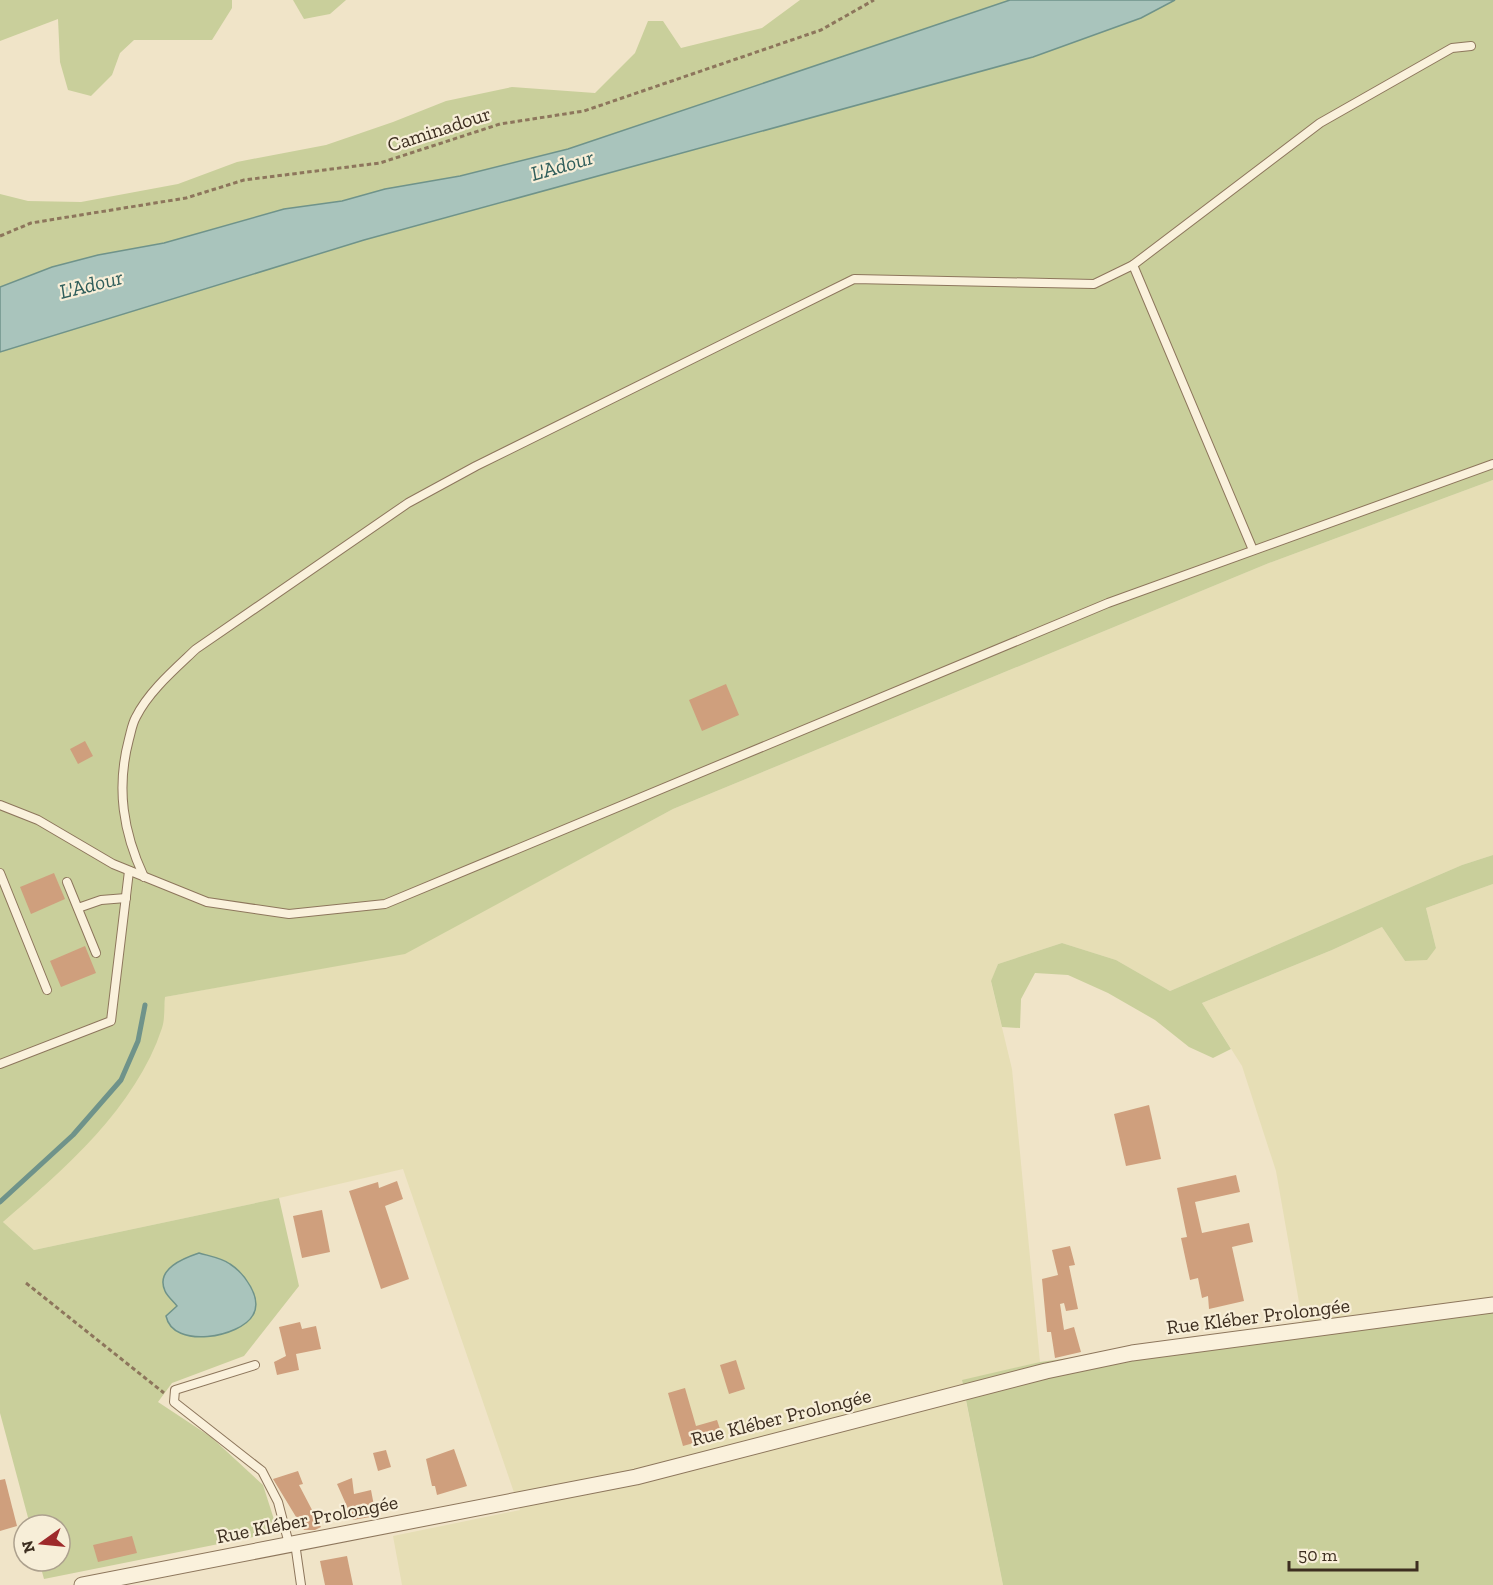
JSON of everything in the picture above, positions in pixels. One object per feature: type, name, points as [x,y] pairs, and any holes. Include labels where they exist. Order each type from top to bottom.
[{"type":"street","name":"Rue Kléber Prolongée","points":[[82,1585],[636,1477],[1046,1371],[1132,1353],[1493,1305]]},
{"type":"lane","points":[[144,877],[131,849],[121,801],[126,753],[135,718],[173,670],[196,649],[408,502],[854,279],[1094,284],[1132,265],[1320,123],[1452,48],[1471,46]]},
{"type":"lane","points":[[1132,265],[1253,550]]},
{"type":"lane","points":[[0,805],[38,820],[113,864],[207,902],[289,914],[385,904],[1108,603],[1493,464]]},
{"type":"lane","points":[[0,1064],[111,1021],[129,871]]},
{"type":"lane","points":[[0,873],[47,990]]},
{"type":"lane","points":[[67,882],[96,953]]},
{"type":"lane","points":[[78,908],[101,900],[126,898]]},
{"type":"lane","points":[[255,1365],[176,1390],[174,1402],[262,1471],[278,1502],[292,1543],[301,1585]]},
{"type":"path","name":"Caminadour","points":[[0,236],[31,223],[186,198],[244,180],[380,163],[500,124],[584,111],[821,30],[874,0]]},
{"type":"path","points":[[26,1283],[174,1402]]},
{"type":"shaded area","points":[[1493,480],[1493,855],[1462,865],[1170,991],[1116,960],[1062,943],[998,964],[991,982],[1012,1069],[1040,1362],[962,1381],[1003,1585],[402,1585],[393,1536],[520,1510],[403,1169],[34,1250],[3,1222],[42,1188],[162,1027],[165,997],[405,953],[673,809],[1269,563]]},
{"type":"shaded area","points":[[1493,884],[1493,1301],[1303,1325],[1276,1171],[1242,1066],[1202,1003],[1382,927],[1405,961],[1436,948],[1426,908]]},
{"type":"green space","points":[[0,0],[232,0],[232,8],[212,40],[134,40],[120,53],[112,75],[91,96],[68,90],[60,62],[58,19],[0,41]]},
{"type":"green space","points":[[293,0],[346,0],[330,14],[304,19]]},
{"type":"green space","points":[[800,0],[1010,0],[568,149],[460,176],[385,189],[342,201],[284,209],[164,243],[98,255],[52,267],[0,287],[0,194],[28,201],[81,202],[178,184],[237,162],[326,145],[446,101],[512,87],[595,93],[635,53],[648,21],[663,21],[681,48],[762,28]]},
{"type":"green space","points":[[1175,0],[1493,0],[1493,480],[1269,563],[673,809],[405,954],[165,997],[163,1024],[150,1057],[135,1084],[96,1135],[50,1181],[3,1222],[34,1250],[279,1198],[299,1286],[244,1356],[172,1383],[158,1402],[211,1437],[263,1485],[278,1532],[44,1579],[42,1573],[72,1573],[72,1513],[27,1513],[0,1413],[0,352],[364,240],[1033,57],[1141,18]]},
{"type":"green space","points":[[1493,855],[1493,884],[1426,908],[1436,948],[1427,960],[1405,961],[1382,927],[1202,1003],[1231,1049],[1213,1058],[1189,1047],[1155,1020],[1108,993],[1068,975],[1035,973],[1021,999],[1020,1028],[1002,1027],[991,981],[998,964],[1062,943],[1116,960],[1170,991],[1462,865]]},
{"type":"green space","points":[[1493,1301],[1493,1585],[1003,1585],[962,1380],[1040,1362]]},
{"type":"water","name":"L'Adour","points":[[1010,0],[1175,0],[1141,18],[1033,57],[364,240],[0,352],[0,287],[52,267],[98,255],[164,243],[284,209],[342,201],[385,189],[460,176],[568,149]]},
{"type":"water","points":[[199,1253],[230,1264],[251,1286],[256,1301],[253,1315],[246,1323],[222,1334],[208,1336],[193,1336],[171,1327],[166,1316],[177,1306],[165,1291],[164,1276],[179,1261]]},
{"type":"building","points":[[726,684],[739,715],[702,731],[689,700]]},
{"type":"building","points":[[85,741],[93,756],[78,764],[70,749]]},
{"type":"building","points":[[54,873],[65,899],[31,914],[20,887]]},
{"type":"building","points":[[85,946],[96,973],[61,987],[50,961]]},
{"type":"building","points":[[1149,1105],[1161,1159],[1126,1166],[1114,1114]]},
{"type":"building","points":[[1236,1175],[1240,1192],[1195,1202],[1202,1233],[1249,1223],[1253,1242],[1232,1247],[1244,1301],[1209,1309],[1208,1296],[1202,1298],[1198,1278],[1190,1280],[1181,1238],[1187,1237],[1177,1188]]},
{"type":"building","points":[[397,1181],[403,1199],[385,1206],[409,1279],[381,1289],[349,1191],[378,1182],[379,1188]]},
{"type":"building","points":[[322,1210],[330,1252],[302,1258],[293,1216]]},
{"type":"building","points":[[1070,1246],[1075,1265],[1069,1266],[1078,1309],[1066,1311],[1064,1303],[1060,1304],[1064,1330],[1074,1327],[1081,1352],[1055,1358],[1051,1332],[1047,1332],[1042,1279],[1058,1275],[1052,1250]]},
{"type":"building","points":[[300,1322],[302,1329],[316,1326],[321,1349],[296,1354],[299,1370],[277,1375],[274,1362],[286,1356],[279,1327]]},
{"type":"building","points":[[736,1360],[745,1389],[729,1394],[720,1365]]},
{"type":"building","points":[[685,1388],[696,1426],[717,1420],[722,1435],[683,1446],[668,1393]]},
{"type":"building","points":[[454,1449],[467,1486],[437,1495],[435,1486],[432,1486],[426,1459]]},
{"type":"building","points":[[386,1450],[391,1467],[378,1471],[373,1453]]},
{"type":"building","points":[[298,1471],[303,1484],[299,1485],[321,1527],[315,1530],[304,1530],[273,1479]]},
{"type":"building","points":[[352,1478],[354,1494],[371,1490],[376,1516],[353,1520],[337,1484]]},
{"type":"building","points":[[5,1479],[14,1513],[12,1527],[0,1531],[0,1480]]},
{"type":"building","points":[[132,1536],[137,1553],[98,1562],[93,1545]]},
{"type":"building","points":[[347,1556],[353,1585],[325,1585],[320,1561]]},
{"type":"waterway","points":[[0,1202],[73,1135],[121,1080],[138,1041],[145,1005]]}]
